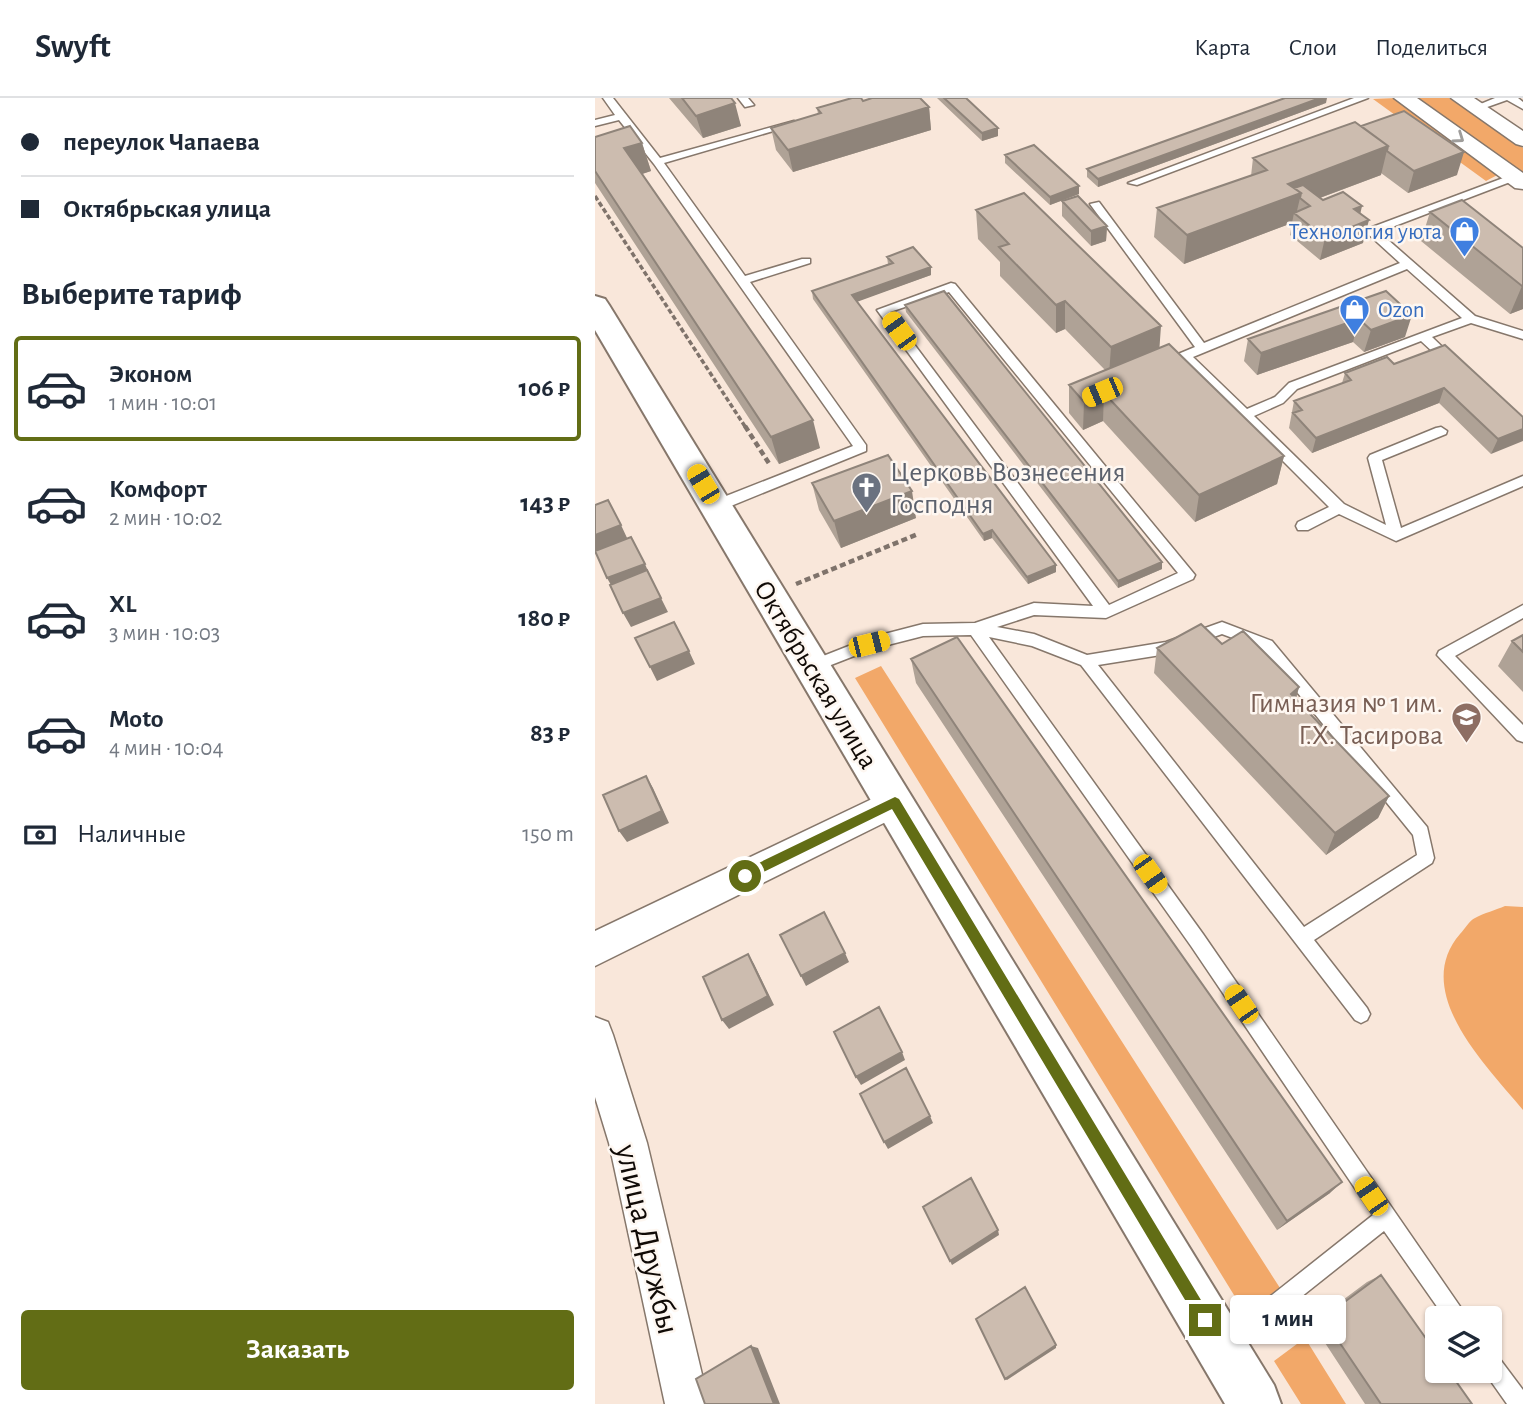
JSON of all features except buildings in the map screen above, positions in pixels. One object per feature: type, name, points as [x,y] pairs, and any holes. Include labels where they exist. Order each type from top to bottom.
[{"type":"street","points":[[1404,98],[1519,180]]},
{"type":"street","points":[[1468,103],[1523,140]]},
{"type":"street","name":"Октябрьская улица","points":[[595,305],[1255,1404]]},
{"type":"street","points":[[595,949],[895,802]]},
{"type":"street","name":"улица Дружбы","points":[[595,1035],[628,1143],[687,1404]]},
{"type":"lane","points":[[608,98],[658,162],[861,448],[716,506]]},
{"type":"lane","points":[[1133,183],[1363,98]]},
{"type":"lane","points":[[1468,103],[1504,98]]},
{"type":"lane","points":[[1511,98],[1523,106]]},
{"type":"lane","points":[[595,123],[621,116]]},
{"type":"lane","points":[[658,162],[799,121]]},
{"type":"lane","points":[[1519,180],[1366,227],[1471,318],[1523,335]]},
{"type":"lane","points":[[1095,204],[1202,349]]},
{"type":"lane","points":[[743,281],[806,261]]},
{"type":"lane","points":[[1149,371],[1174,356],[1202,349],[1408,264]]},
{"type":"lane","points":[[975,629],[1034,609],[1106,612],[1188,575],[1060,409],[951,287],[883,310],[1106,612]]},
{"type":"lane","points":[[1245,415],[1279,400],[1293,386],[1471,318]]},
{"type":"lane","points":[[1423,336],[1463,373]]},
{"type":"lane","points":[[1174,356],[1245,415],[1339,508],[1396,536],[1523,481]]},
{"type":"lane","points":[[1396,536],[1375,458],[1441,431]]},
{"type":"lane","points":[[1303,526],[1339,508]]},
{"type":"lane","points":[[1523,611],[1444,655],[1523,735]]},
{"type":"lane","points":[[1086,661],[1167,648],[1221,628],[1267,645],[1422,832],[1426,858],[1303,939]]},
{"type":"lane","points":[[975,629],[1197,940],[1385,1217],[1449,1306]]},
{"type":"lane","points":[[813,666],[869,644],[922,630],[975,629],[1034,640],[1086,661],[1361,1014]]},
{"type":"lane","points":[[1219,1343],[1249,1325],[1385,1217]]},
{"type":"lane","points":[[1502,1379],[1520,1404]]},
{"type":"path","points":[[595,196],[780,480]]},
{"type":"path","points":[[795,585],[918,534]]},
{"type":"path","points":[[789,574],[802,597]]},
{"type":"shaded area","points":[[1397,98],[1503,172],[1486,181],[1373,99]]},
{"type":"shaded area","points":[[1416,98],[1449,98],[1523,148],[1523,173]]},
{"type":"shaded area","points":[[881,666],[1280,1288],[1245,1313],[855,678]]},
{"type":"shaded area","points":[[1505,906],[1523,907],[1523,1110],[1474,1050],[1459,1027],[1448,1004],[1444,980],[1447,956],[1469,923]]},
{"type":"shaded area","points":[[1305,1338],[1346,1404],[1301,1404],[1274,1361]]},
{"type":"place","name":"Технология уюта","points":[[1465,258]]},
{"type":"place","name":"Ozon","points":[[1355,336]]},
{"type":"place","name":"Церковь Вознесения Господня","points":[[867,514]]},
{"type":"place","name":"Гимназия № 1 им. Г.Х. Тасирова","points":[[1466,745]]},
{"type":"route","points":[[745,876],[895,802],[1205,1320]]}]
